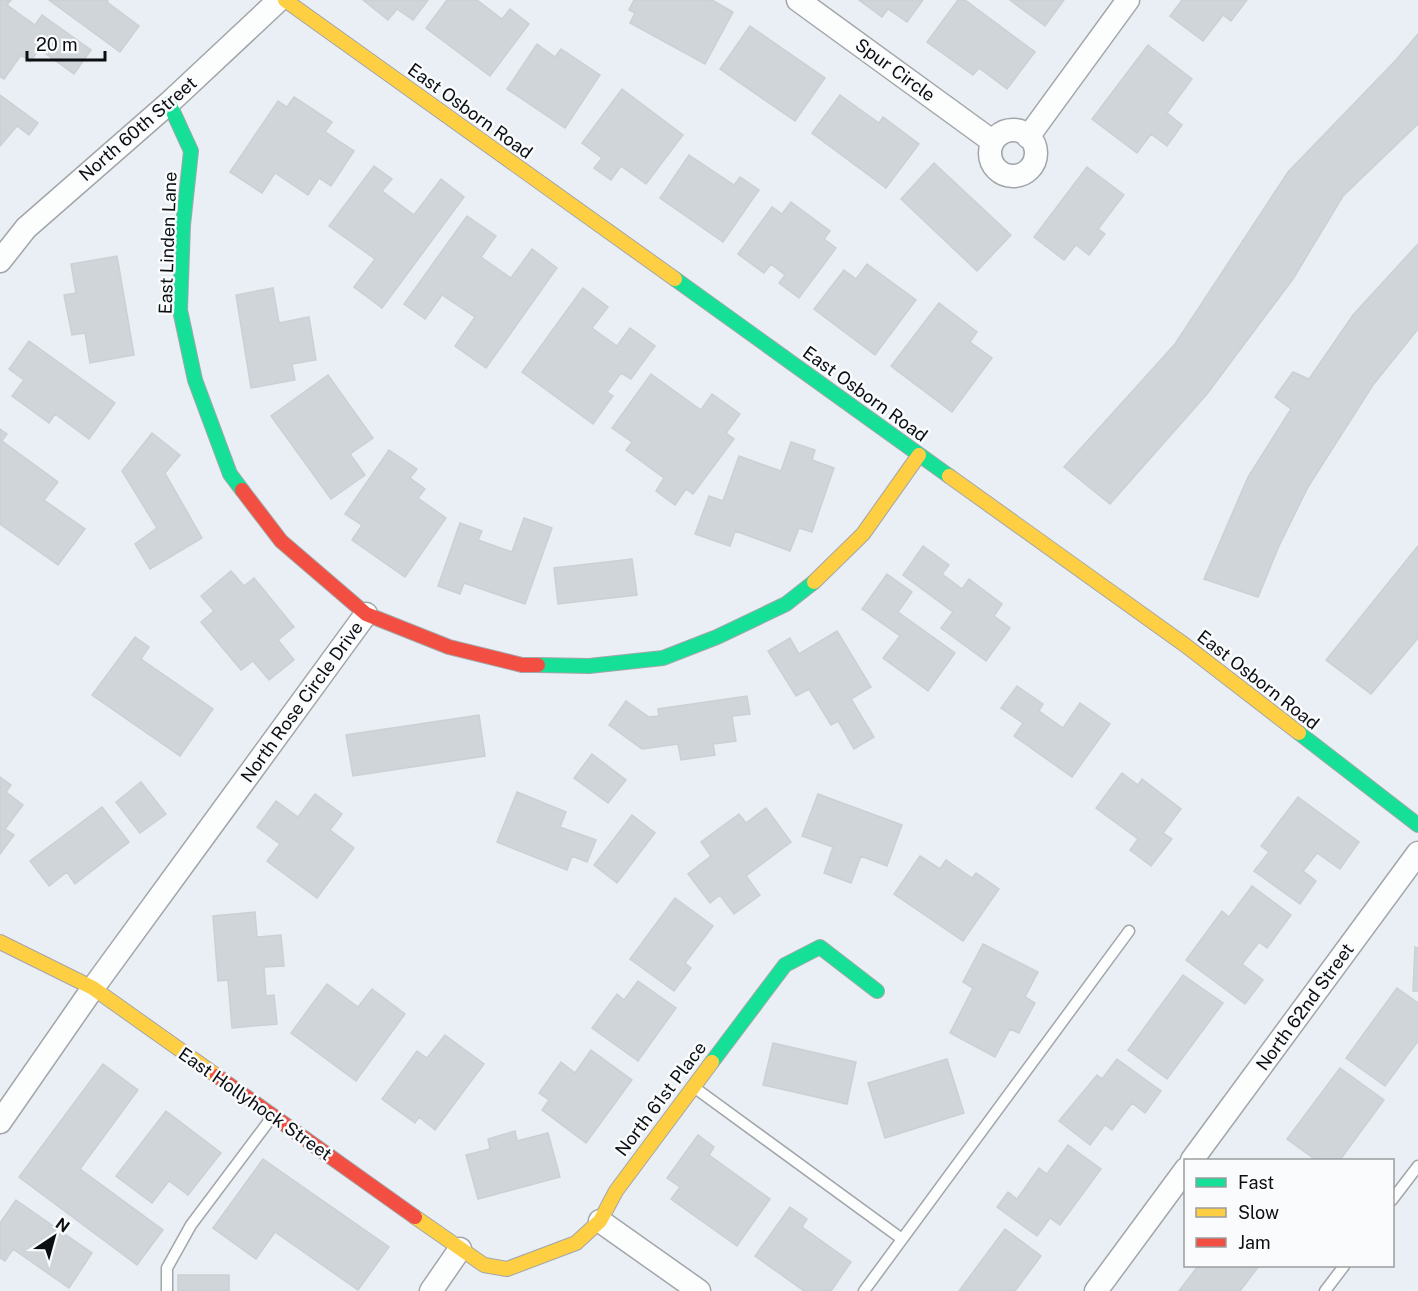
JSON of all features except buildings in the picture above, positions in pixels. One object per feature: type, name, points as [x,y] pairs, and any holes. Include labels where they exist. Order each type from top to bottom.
[{"type":"street","name":"North 60th Street","points":[[0,261],[27,228],[169,103],[279,0]]},
{"type":"street","name":"East Osborn Road","points":[[285,0],[1185,645],[1345,771],[1418,825]]},
{"type":"street","name":"Spur Circle","points":[[798,0],[992,141]]},
{"type":"street","points":[[1028,137],[1128,0]]},
{"type":"street","name":"East Linden Lane","points":[[169,103],[191,150],[183,225],[180,310],[195,380],[231,474],[281,541],[366,614]]},
{"type":"street","points":[[1013,129],[1024,132],[1028,137],[1033,141],[1036,153],[1033,165],[1024,173],[1012,176],[1000,173],[992,164],[989,153],[992,141],[1001,132],[1013,129]]},
{"type":"street","name":"North Rose Circle Drive","points":[[0,1122],[93,988],[366,614],[449,647],[522,665],[589,666],[663,658],[717,637],[786,604],[811,584],[863,534],[919,455]]},
{"type":"street","name":"North 62nd Street","points":[[1193,1159],[1418,853]]},
{"type":"street","name":"East Hollyhock Street","points":[[0,942],[93,988],[460,1249]]},
{"type":"street","name":"North 61st Place","points":[[460,1249],[484,1265],[507,1269],[576,1243],[600,1221],[616,1191],[692,1086],[785,965],[820,947],[877,991]]},
{"type":"street","points":[[1096,1291],[1184,1170]]},
{"type":"street","points":[[600,1221],[699,1291]]},
{"type":"street","points":[[430,1291],[460,1249]]},
{"type":"lane","points":[[864,1291],[1129,931]]},
{"type":"lane","points":[[692,1086],[902,1239]]},
{"type":"lane","points":[[167,1291],[168,1268],[191,1226],[273,1116]]},
{"type":"lane","points":[[1394,1197],[1418,1166]]},
{"type":"lane","points":[[1325,1291],[1343,1267]]},
{"type":"traffic: fast","points":[[169,103],[191,151],[183,225],[180,310],[195,380],[230,474],[242,490]]},
{"type":"traffic: fast","points":[[675,279],[949,476]]},
{"type":"traffic: fast","points":[[538,665],[589,666],[663,658],[717,637],[786,604],[814,582]]},
{"type":"traffic: fast","points":[[1299,733],[1418,825]]},
{"type":"traffic: fast","points":[[712,1062],[785,965],[820,947],[877,991]]},
{"type":"traffic: slow","points":[[285,0],[675,279]]},
{"type":"traffic: slow","points":[[814,582],[863,534],[919,455]]},
{"type":"traffic: slow","points":[[949,476],[1185,645],[1299,733]]},
{"type":"traffic: slow","points":[[0,942],[93,988],[217,1076]]},
{"type":"traffic: slow","points":[[415,1217],[484,1265],[507,1269],[576,1243],[600,1221],[616,1191],[712,1062]]},
{"type":"traffic: jam","points":[[242,490],[281,541],[366,614],[449,647],[522,665],[538,665]]},
{"type":"traffic: jam","points":[[217,1076],[415,1217]]}]
